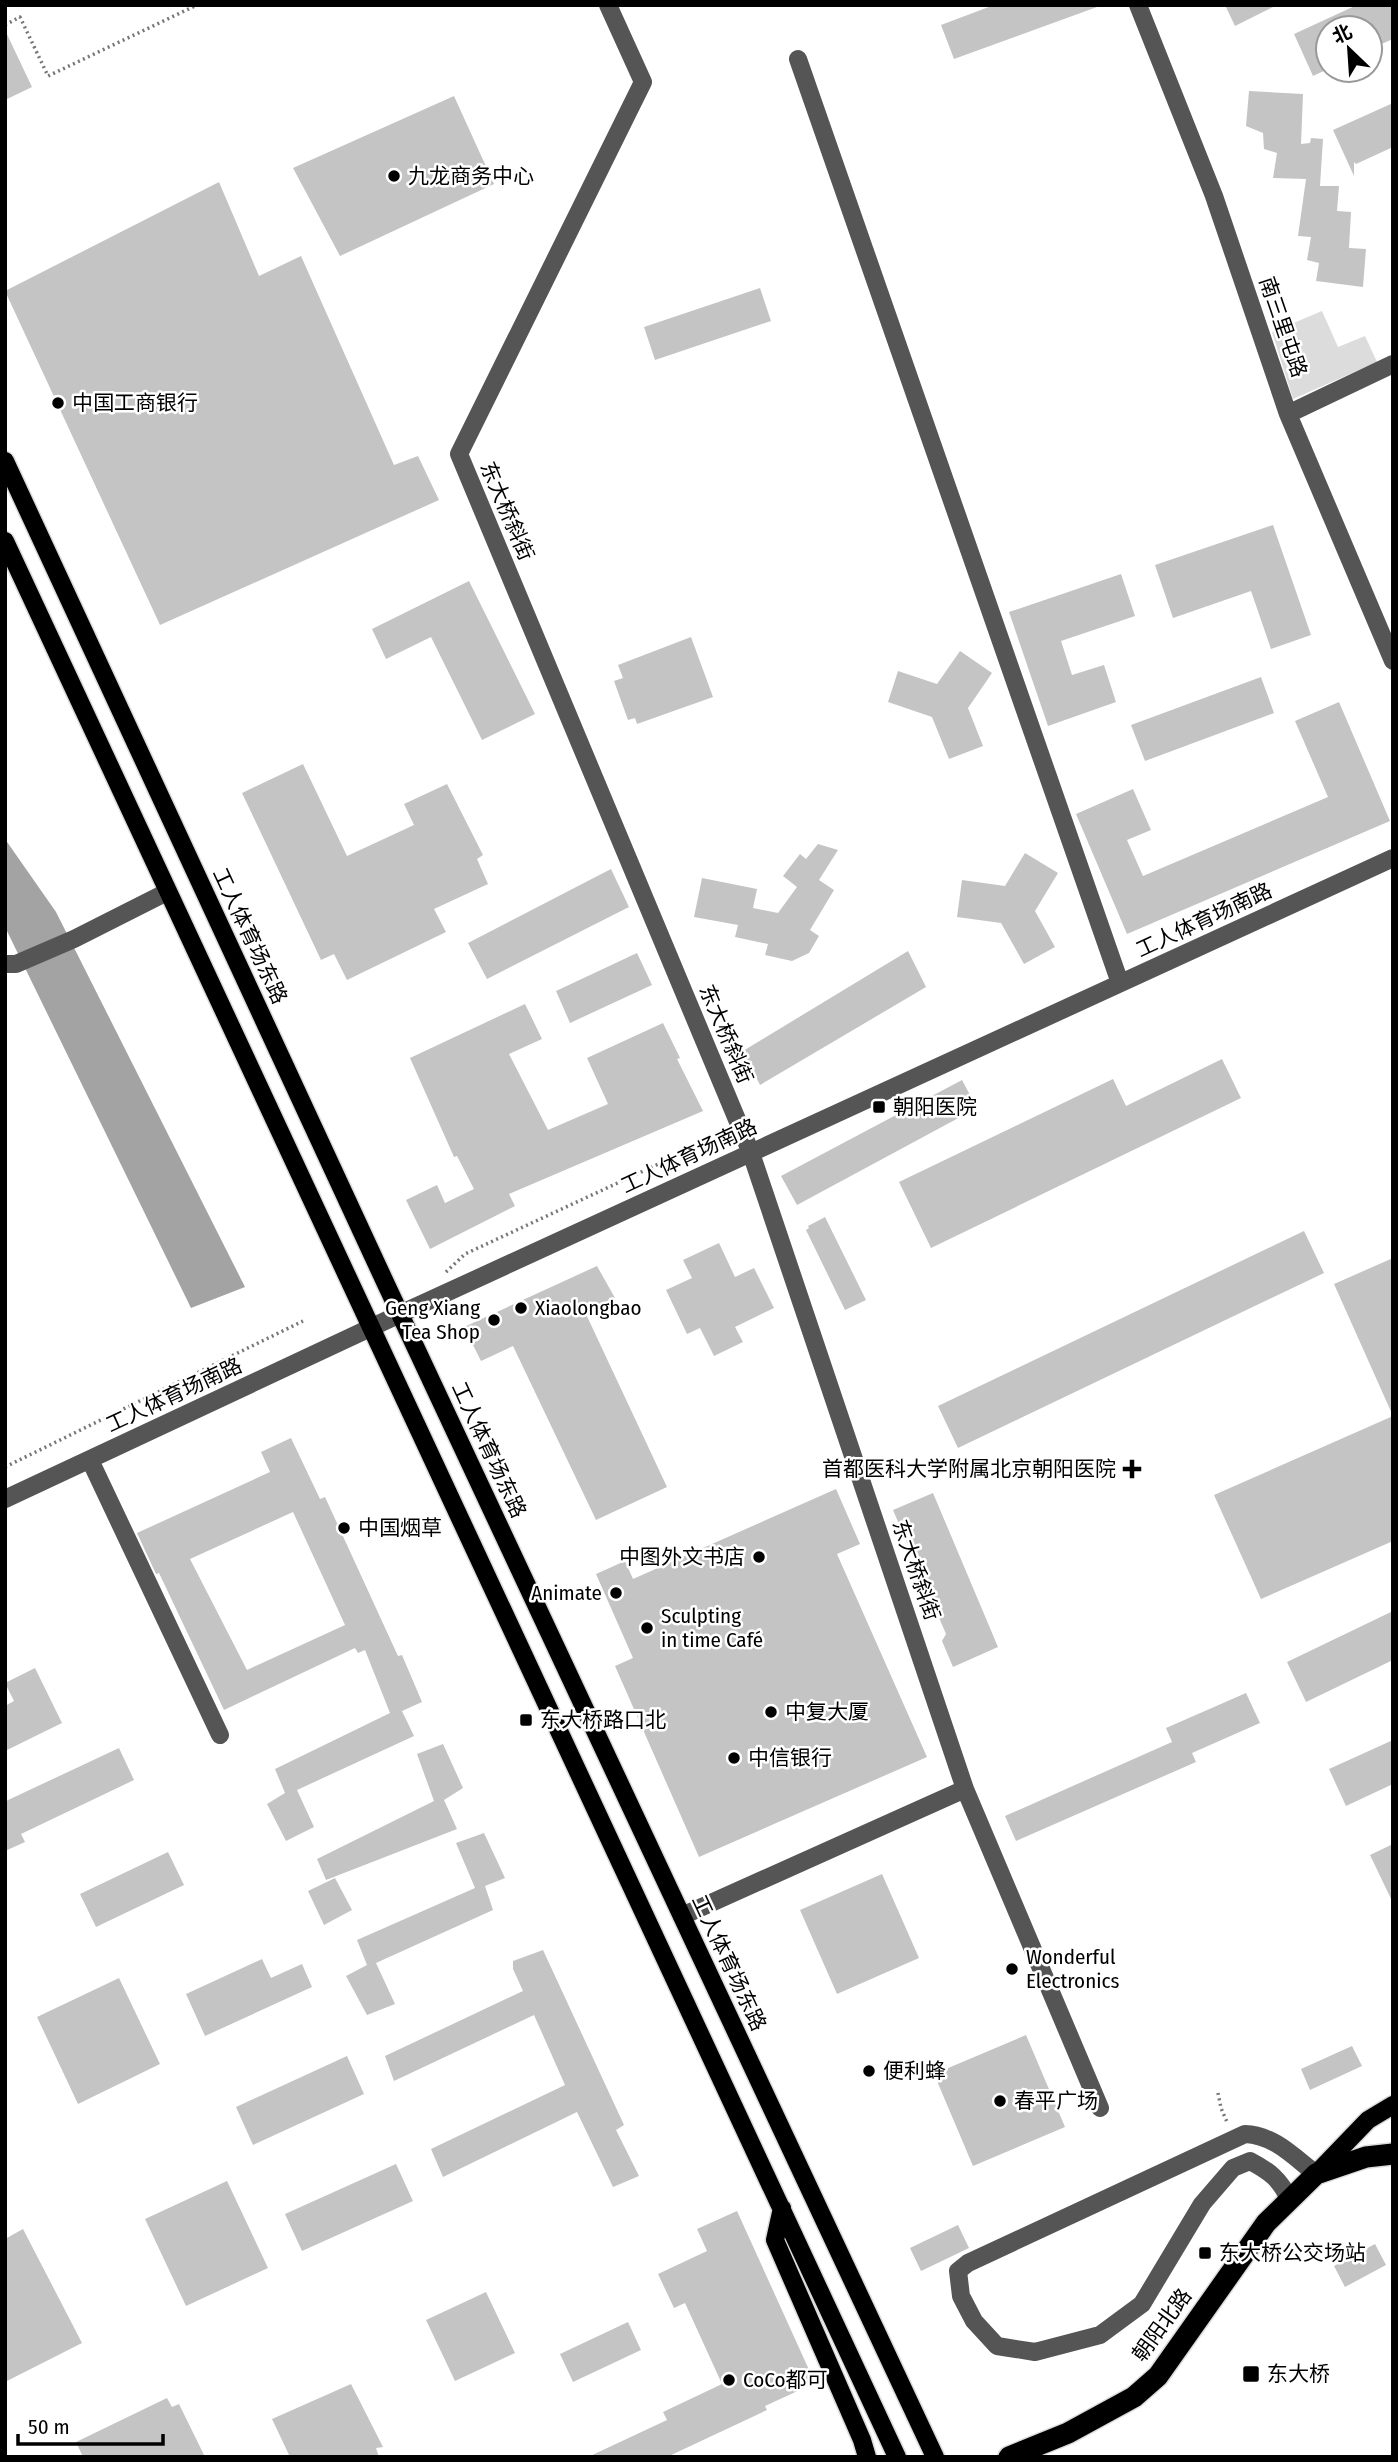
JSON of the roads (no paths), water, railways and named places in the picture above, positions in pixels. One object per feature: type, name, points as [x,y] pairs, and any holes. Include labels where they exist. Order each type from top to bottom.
[{"type":"highway","name":"朝阳北路","points":[[1009,2457],[1068,2433],[1134,2398],[1158,2376],[1259,2232],[1316,2174],[1366,2157],[1393,2154]]},
{"type":"main road","name":"工人体育场东路","points":[[5,461],[400,1314],[935,2457]]},
{"type":"main road","points":[[5,541],[897,2457]]},
{"type":"main road","name":"朝阳北路","points":[[1316,2174],[1368,2120],[1393,2105]]},
{"type":"main road","points":[[782,2208],[775,2240],[867,2457]]},
{"type":"street","name":"东大桥斜街","points":[[608,5],[643,82],[459,454],[751,1153],[965,1789],[1100,2108]]},
{"type":"street","name":"南三里屯路","points":[[1138,5],[1214,196],[1288,414],[1393,661]]},
{"type":"street","points":[[798,59],[1120,983]]},
{"type":"street","points":[[1288,414],[1393,364]]},
{"type":"street","name":"工人体育场南路","points":[[5,1499],[400,1314],[1393,858]]},
{"type":"street","points":[[10,964],[74,939],[167,892]]},
{"type":"street","points":[[90,1460],[220,1735]]},
{"type":"street","points":[[682,1916],[965,1789]]},
{"type":"street","points":[[1289,2199],[1282,2183],[1269,2171],[1250,2161],[1233,2168],[1202,2204],[1142,2304],[1100,2335],[1035,2352],[997,2346],[974,2320],[961,2296],[958,2272],[968,2263],[1245,2134],[1259,2134],[1271,2138],[1316,2174]]},
{"type":"place","name":"九龙商务中心","points":[[394,176]]},
{"type":"place","name":"中国工商银行","points":[[58,403]]},
{"type":"place","name":"朝阳医院","points":[[879,1107]]},
{"type":"place","name":"Xiaolongbao","points":[[521,1308]]},
{"type":"place","name":"Geng Xiang Tea Shop","points":[[494,1320]]},
{"type":"place","name":"首都医科大学附属北京朝阳医院","points":[[1132,1469]]},
{"type":"place","name":"中国烟草","points":[[344,1528]]},
{"type":"place","name":"中图外文书店","points":[[759,1557]]},
{"type":"place","name":"Animate","points":[[616,1593]]},
{"type":"place","name":"Sculpting in time Café","points":[[647,1628]]},
{"type":"place","name":"中复大厦","points":[[771,1712]]},
{"type":"place","name":"东大桥路口北","points":[[526,1720]]},
{"type":"place","name":"中信银行","points":[[734,1758]]},
{"type":"place","name":"Wonderful Electronics","points":[[1012,1969]]},
{"type":"place","name":"便利蜂","points":[[869,2071]]},
{"type":"place","name":"春平广场","points":[[1000,2101]]},
{"type":"place","name":"东大桥公交场站","points":[[1205,2253]]},
{"type":"place","name":"东大桥","points":[[1251,2374]]},
{"type":"place","name":"CoCo都可","points":[[729,2380]]}]
